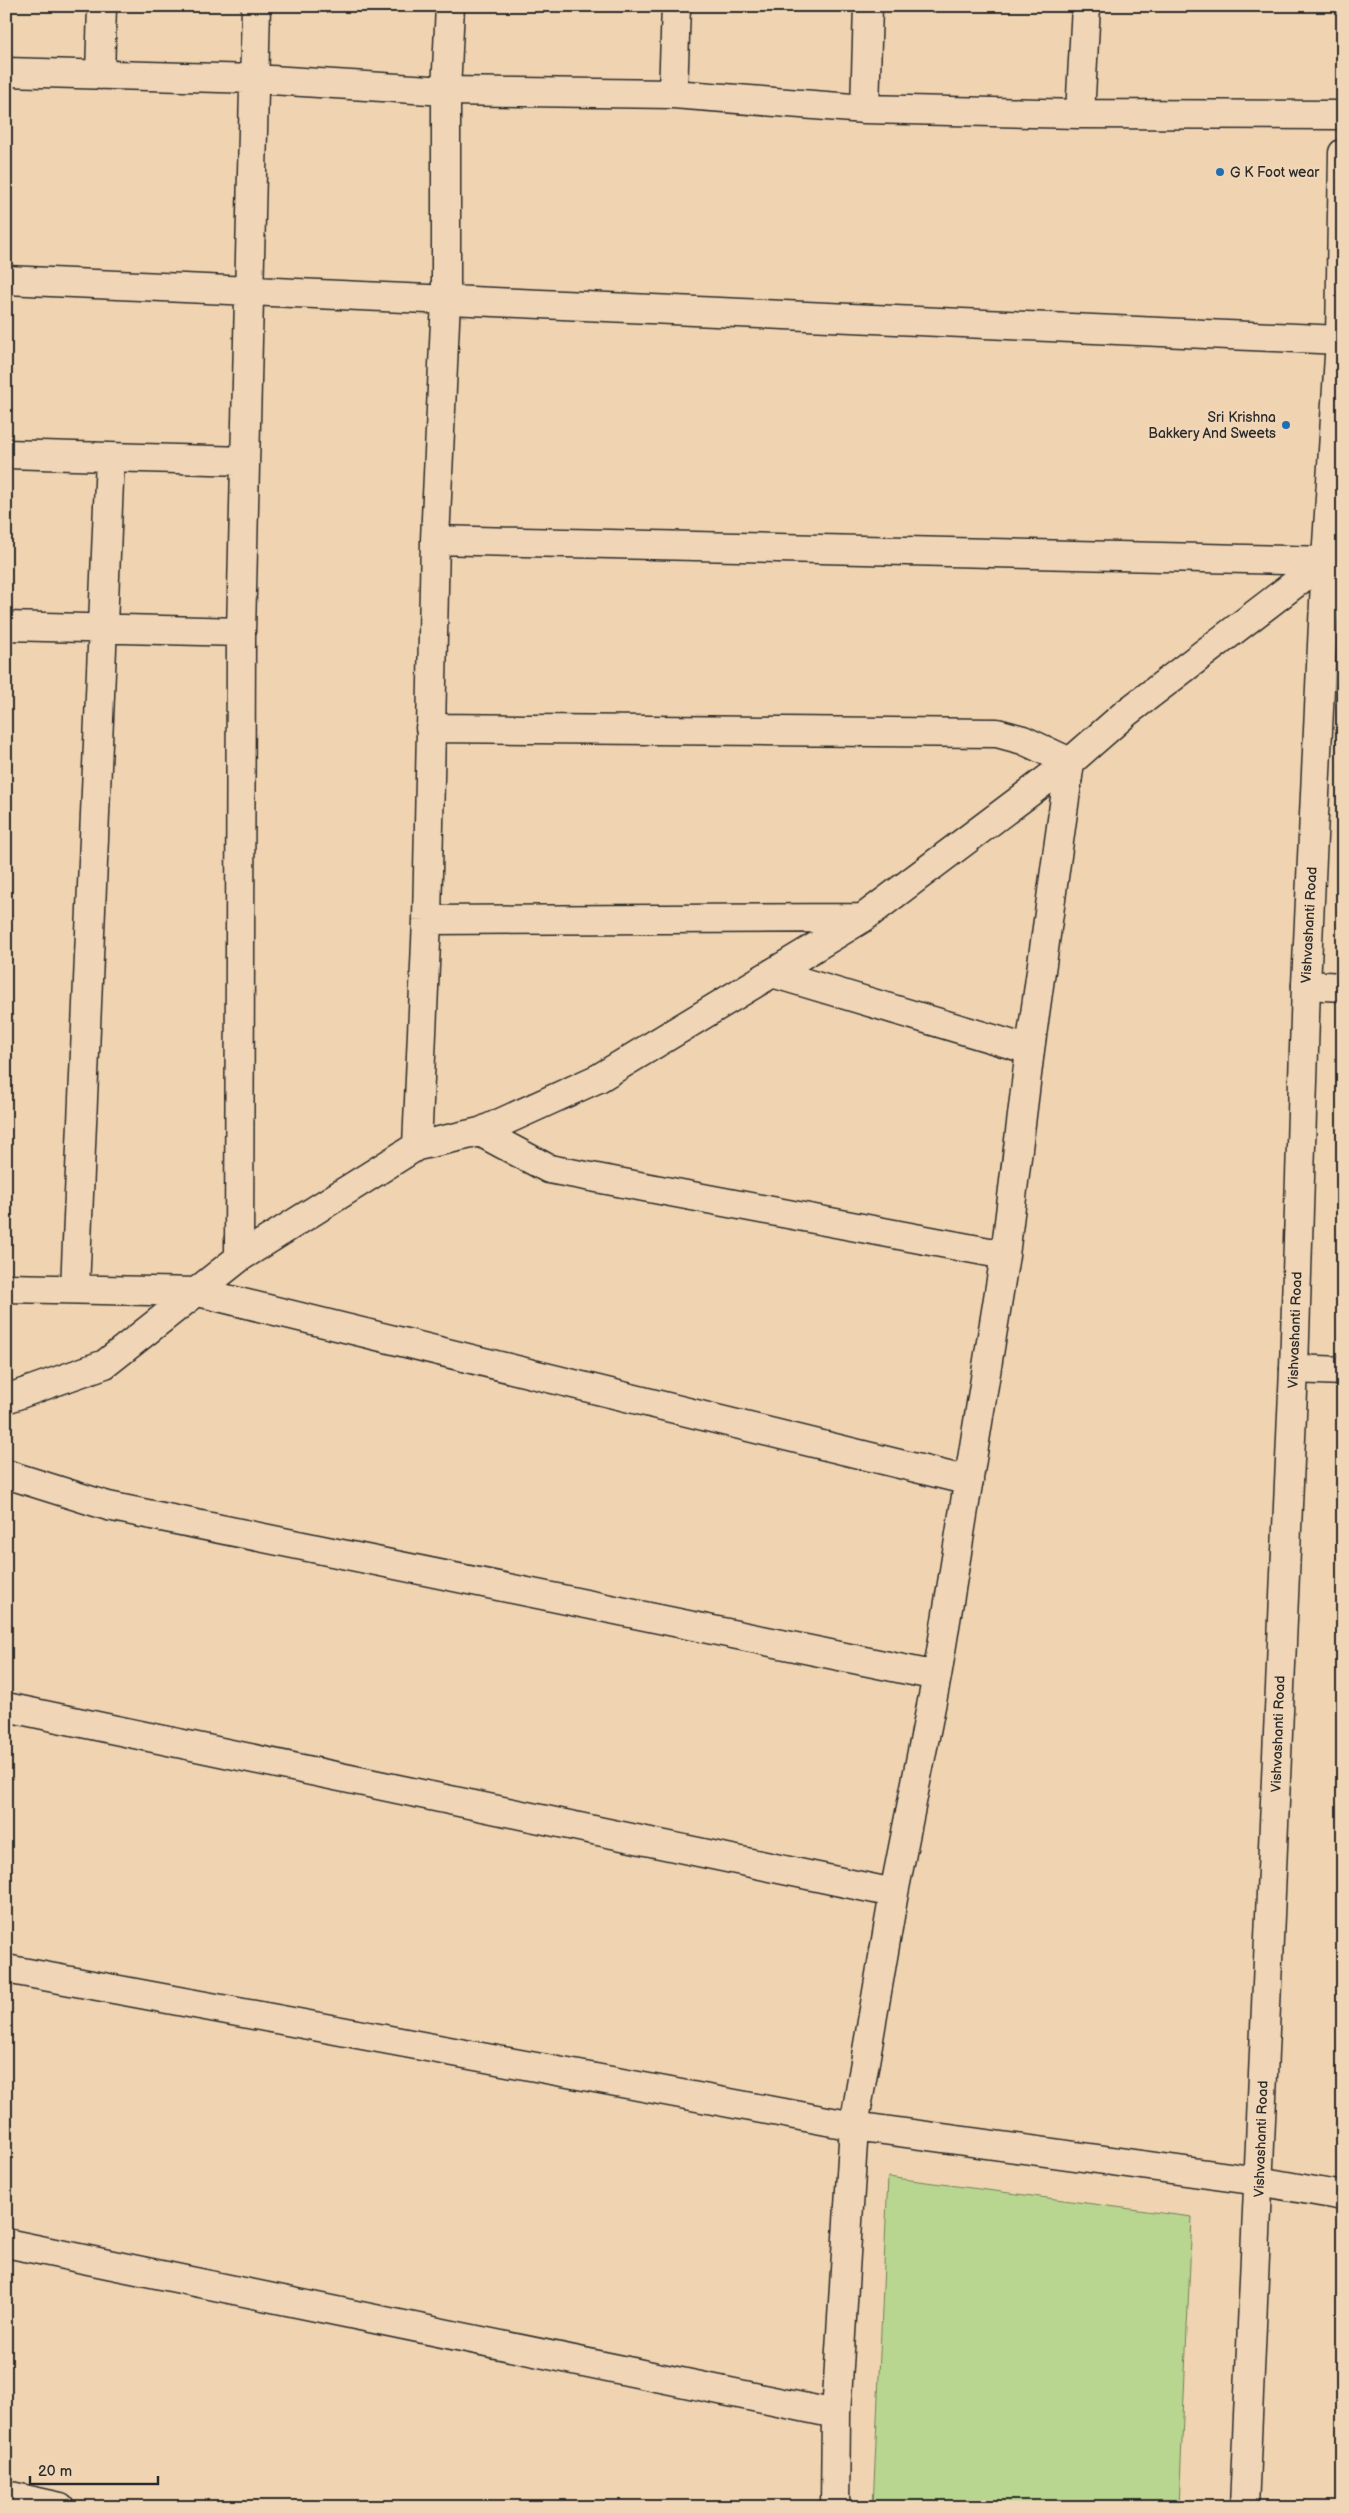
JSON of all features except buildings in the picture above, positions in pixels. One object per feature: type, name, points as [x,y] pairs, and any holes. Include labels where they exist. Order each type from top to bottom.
[{"type":"street","points":[[100,75],[102,6]]},
{"type":"street","points":[[239,1258],[241,632],[256,6]]},
{"type":"street","points":[[417,1146],[427,920],[435,540],[446,300],[446,91],[450,6]]},
{"type":"street","points":[[673,94],[676,6]]},
{"type":"street","points":[[865,109],[868,6]]},
{"type":"street","points":[[1080,114],[1086,6]]},
{"type":"street","points":[[6,72],[255,79],[446,91],[673,94],[865,109],[1080,114],[1343,115]]},
{"type":"street","name":"Vishvashanti Road","points":[[1244,2507],[1294,1369],[1306,985],[1334,561],[1343,153]]},
{"type":"street","points":[[6,280],[1340,340]]},
{"type":"street","points":[[6,454],[245,461]]},
{"type":"street","points":[[75,1289],[110,458]]},
{"type":"street","points":[[6,1400],[105,1364],[239,1258],[417,1146],[480,1132],[599,1078],[863,918],[1070,762],[1126,714],[1334,561],[1343,539]]},
{"type":"street","points":[[435,540],[1334,561]]},
{"type":"street","points":[[6,626],[241,632]]},
{"type":"street","points":[[430,728],[997,732],[1023,740],[1070,762]]},
{"type":"street","points":[[835,2507],[836,2414],[854,2126],[894,1893],[937,1676],[1005,1254],[1030,1050],[1070,762]]},
{"type":"street","points":[[427,920],[863,918]]},
{"type":"street","points":[[772,973],[1030,1050]]},
{"type":"street","points":[[1306,985],[1343,987]]},
{"type":"street","points":[[480,1132],[549,1169],[1005,1254]]},
{"type":"street","points":[[6,1288],[198,1292],[969,1481]]},
{"type":"street","points":[[1294,1369],[1343,1371]]},
{"type":"street","points":[[6,1474],[108,1506],[937,1676]]},
{"type":"street","points":[[6,1707],[894,1893]]},
{"type":"street","points":[[6,1969],[854,2126],[1259,2181],[1343,2196]]},
{"type":"street","points":[[6,2243],[836,2414]]},
{"type":"street","points":[[6,2495],[60,2507]]},
{"type":"green space","points":[[888,2177],[1192,2217],[1179,2507],[873,2507]]},
{"type":"place","name":"G K Foot wear","points":[[1220,172]]},
{"type":"place","name":"Sri Krishna Bakkery And Sweets","points":[[1286,425]]}]
